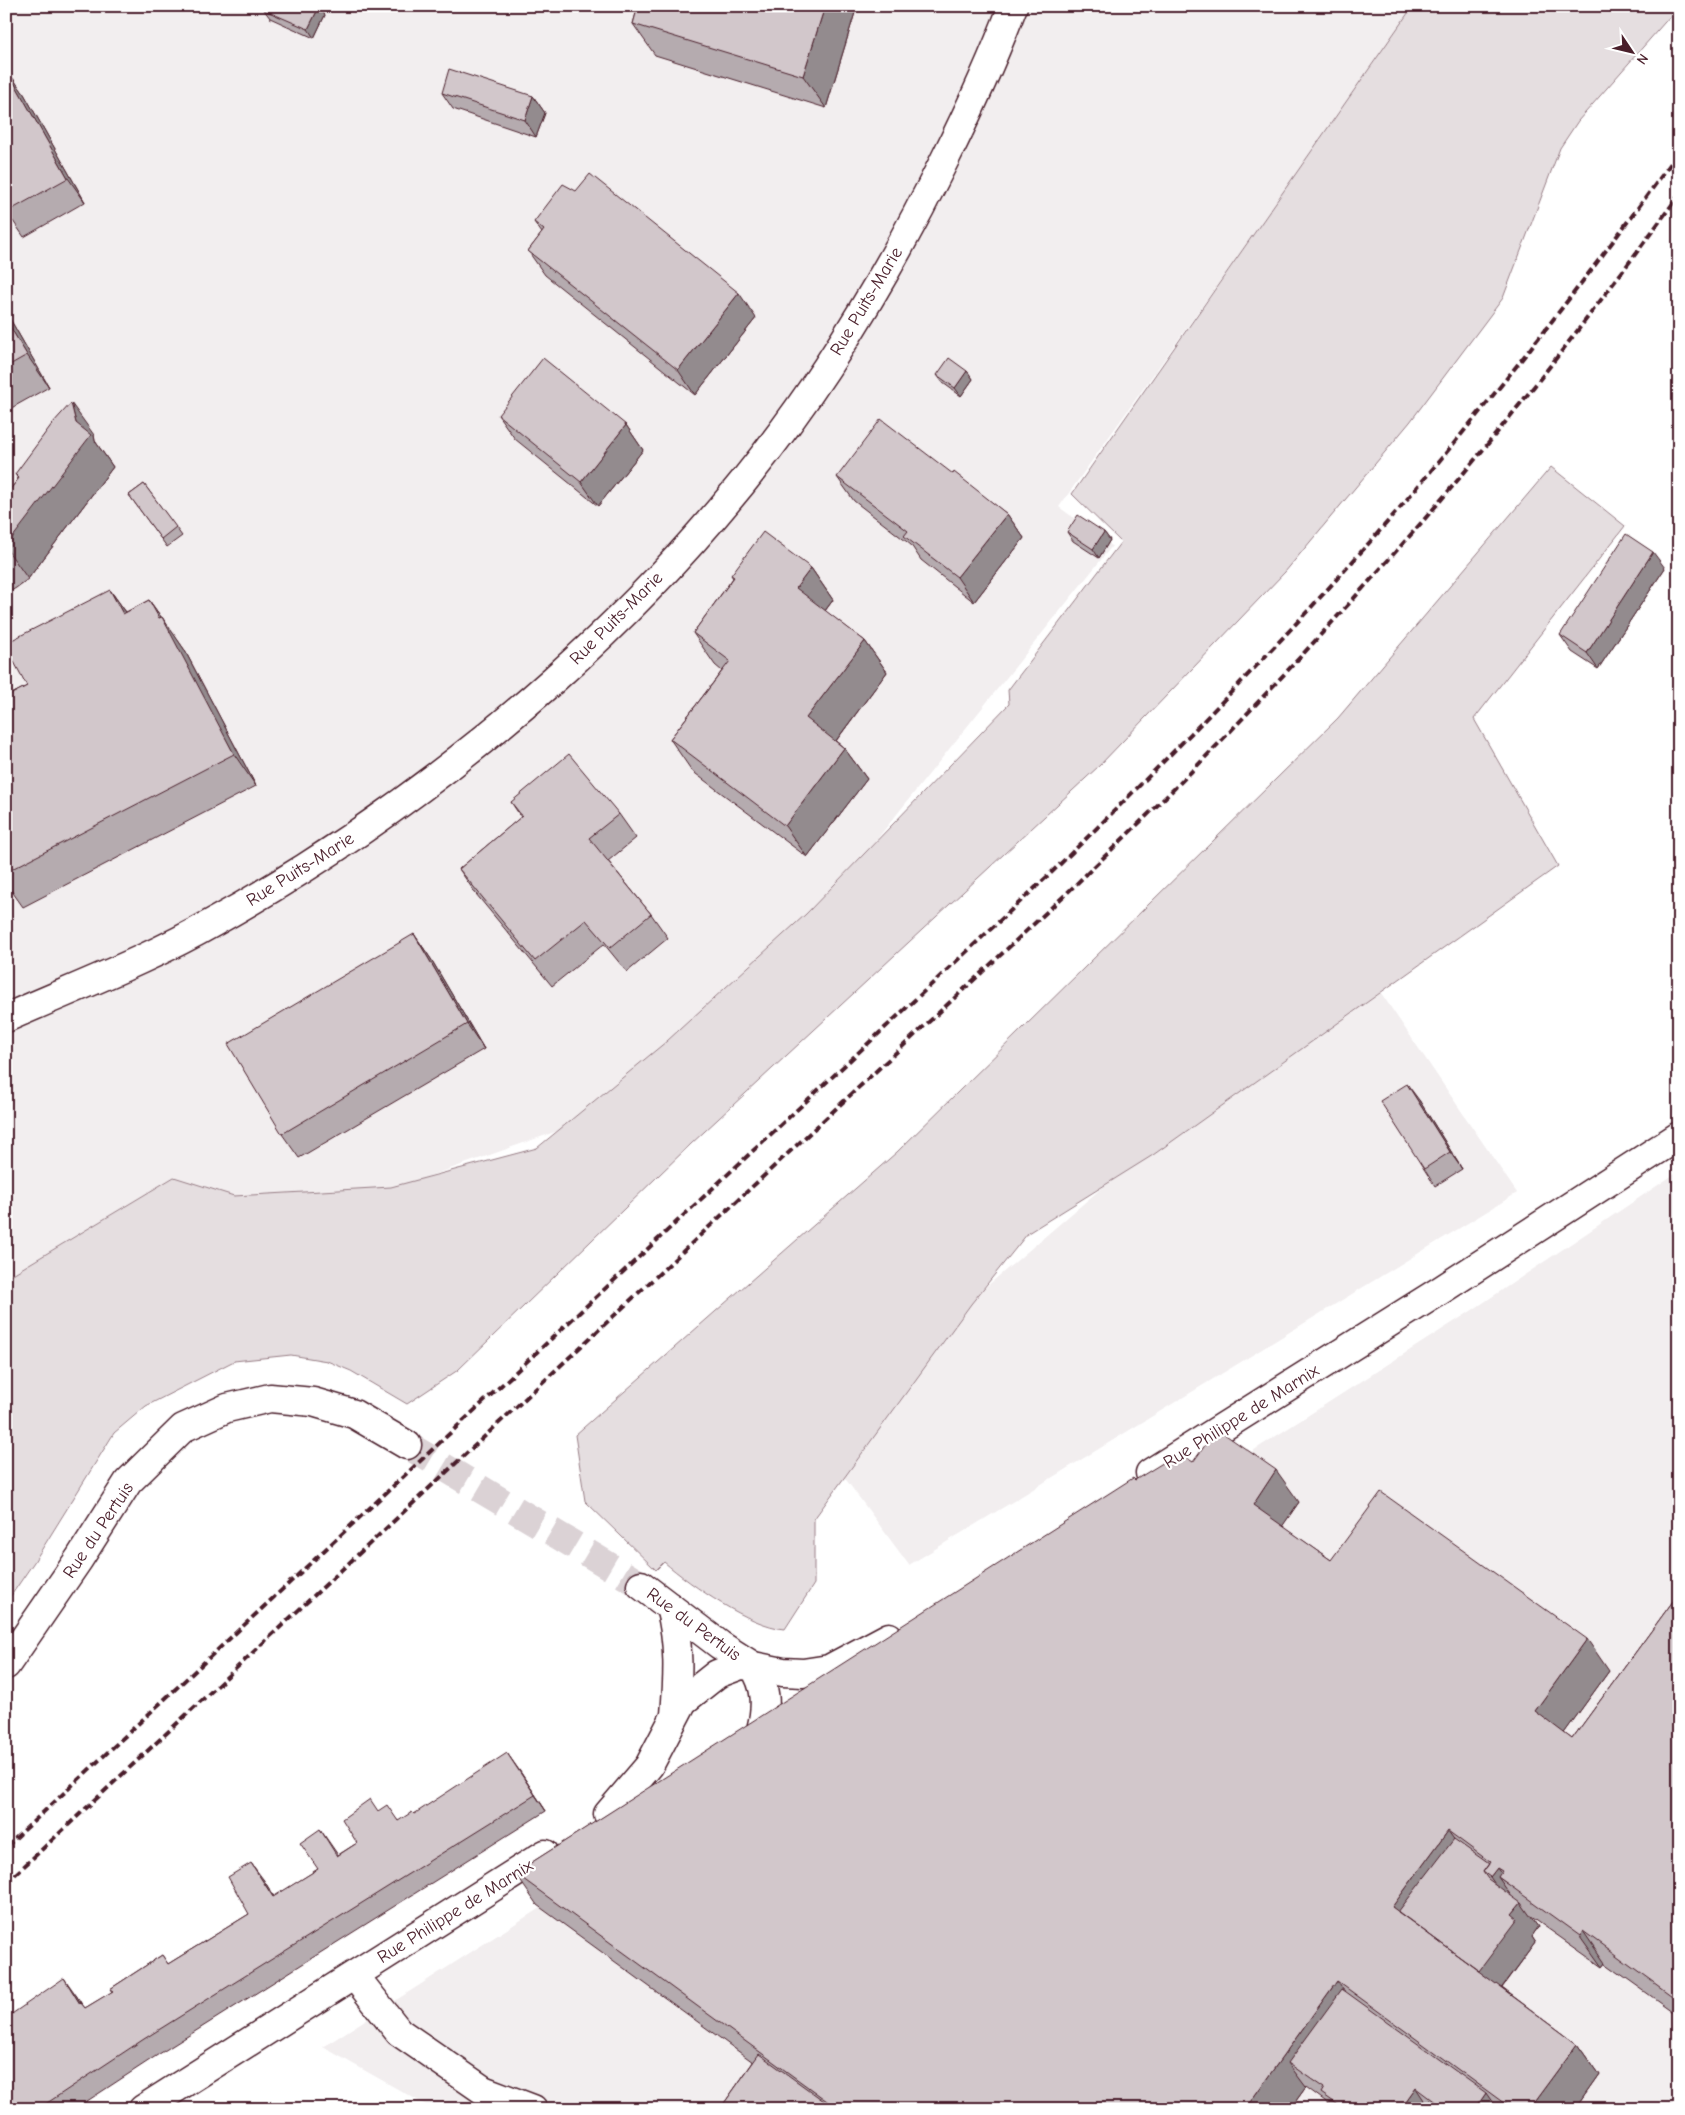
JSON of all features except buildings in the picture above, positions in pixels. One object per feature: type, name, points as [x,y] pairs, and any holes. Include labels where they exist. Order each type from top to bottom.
[{"type":"street","name":"Rue Puits-Marie","points":[[6,1018],[143,958],[213,923],[319,860],[414,794],[501,724],[566,668],[633,604],[690,543],[736,489],[783,429],[826,369],[874,292],[926,198],[983,78],[1013,6]]},
{"type":"street","name":"Rue Philippe de Marnix","points":[[1128,1486],[1438,1292],[1679,1136]]},
{"type":"street","name":"Rue du Pertuis","points":[[6,1665],[79,1559],[128,1482],[183,1428],[227,1408],[270,1398],[313,1402],[354,1414],[407,1445]]},
{"type":"street","name":"Rue du Pertuis","points":[[641,1585],[720,1645],[753,1666],[783,1672],[803,1673],[829,1669],[889,1638]]},
{"type":"street","points":[[670,1607],[676,1627],[679,1675],[675,1715]]},
{"type":"street","points":[[812,1697],[913,1622]]},
{"type":"street","points":[[608,1814],[649,1766],[683,1701],[717,1674],[741,1666],[753,1666],[760,1676],[765,1694],[761,1730]]},
{"type":"street","points":[[737,1747],[786,1714]]},
{"type":"street","name":"Rue Philippe de Marnix","points":[[143,2109],[608,1814],[656,1797]]},
{"type":"street","points":[[354,1975],[399,2032],[483,2090],[533,2109]]},
{"type":"shaded area","points":[[12,6],[1416,6],[1059,507],[1112,546],[804,930],[589,1120],[6,1325],[6,9]]},
{"type":"shaded area","points":[[1413,6],[1679,6],[1578,121],[1560,148],[1503,298],[1410,422],[1285,572],[1099,766],[691,1144],[458,1370],[407,1404],[351,1371],[327,1361],[291,1355],[234,1361],[146,1406],[114,1433],[34,1562],[6,1603],[6,1278],[174,1177],[234,1196],[391,1187],[537,1148],[667,1041],[806,914],[1009,704],[1008,690],[1121,542],[1072,494]]},
{"type":"shaded area","points":[[1551,467],[1625,526],[1474,719],[1558,866],[1153,1155],[1028,1233],[971,1304],[814,1519],[814,1584],[785,1629],[755,1621],[738,1613],[705,1593],[664,1562],[656,1570],[585,1501],[575,1435],[897,1152],[1338,718]]},
{"type":"shaded area","points":[[1381,993],[1517,1193],[909,1565],[813,1435],[1125,1168]]},
{"type":"shaded area","points":[[1679,1171],[1679,2109],[433,2109],[323,2047],[1471,1311]]},
{"type":"tunnel","points":[[407,1445],[641,1585]]},
{"type":"railway","points":[[6,1847],[1051,873],[1187,738],[1275,646],[1403,504],[1544,331],[1679,152]]},
{"type":"railway","points":[[6,1883],[1067,893],[1191,772],[1337,617],[1456,482],[1554,361],[1679,195]]}]
